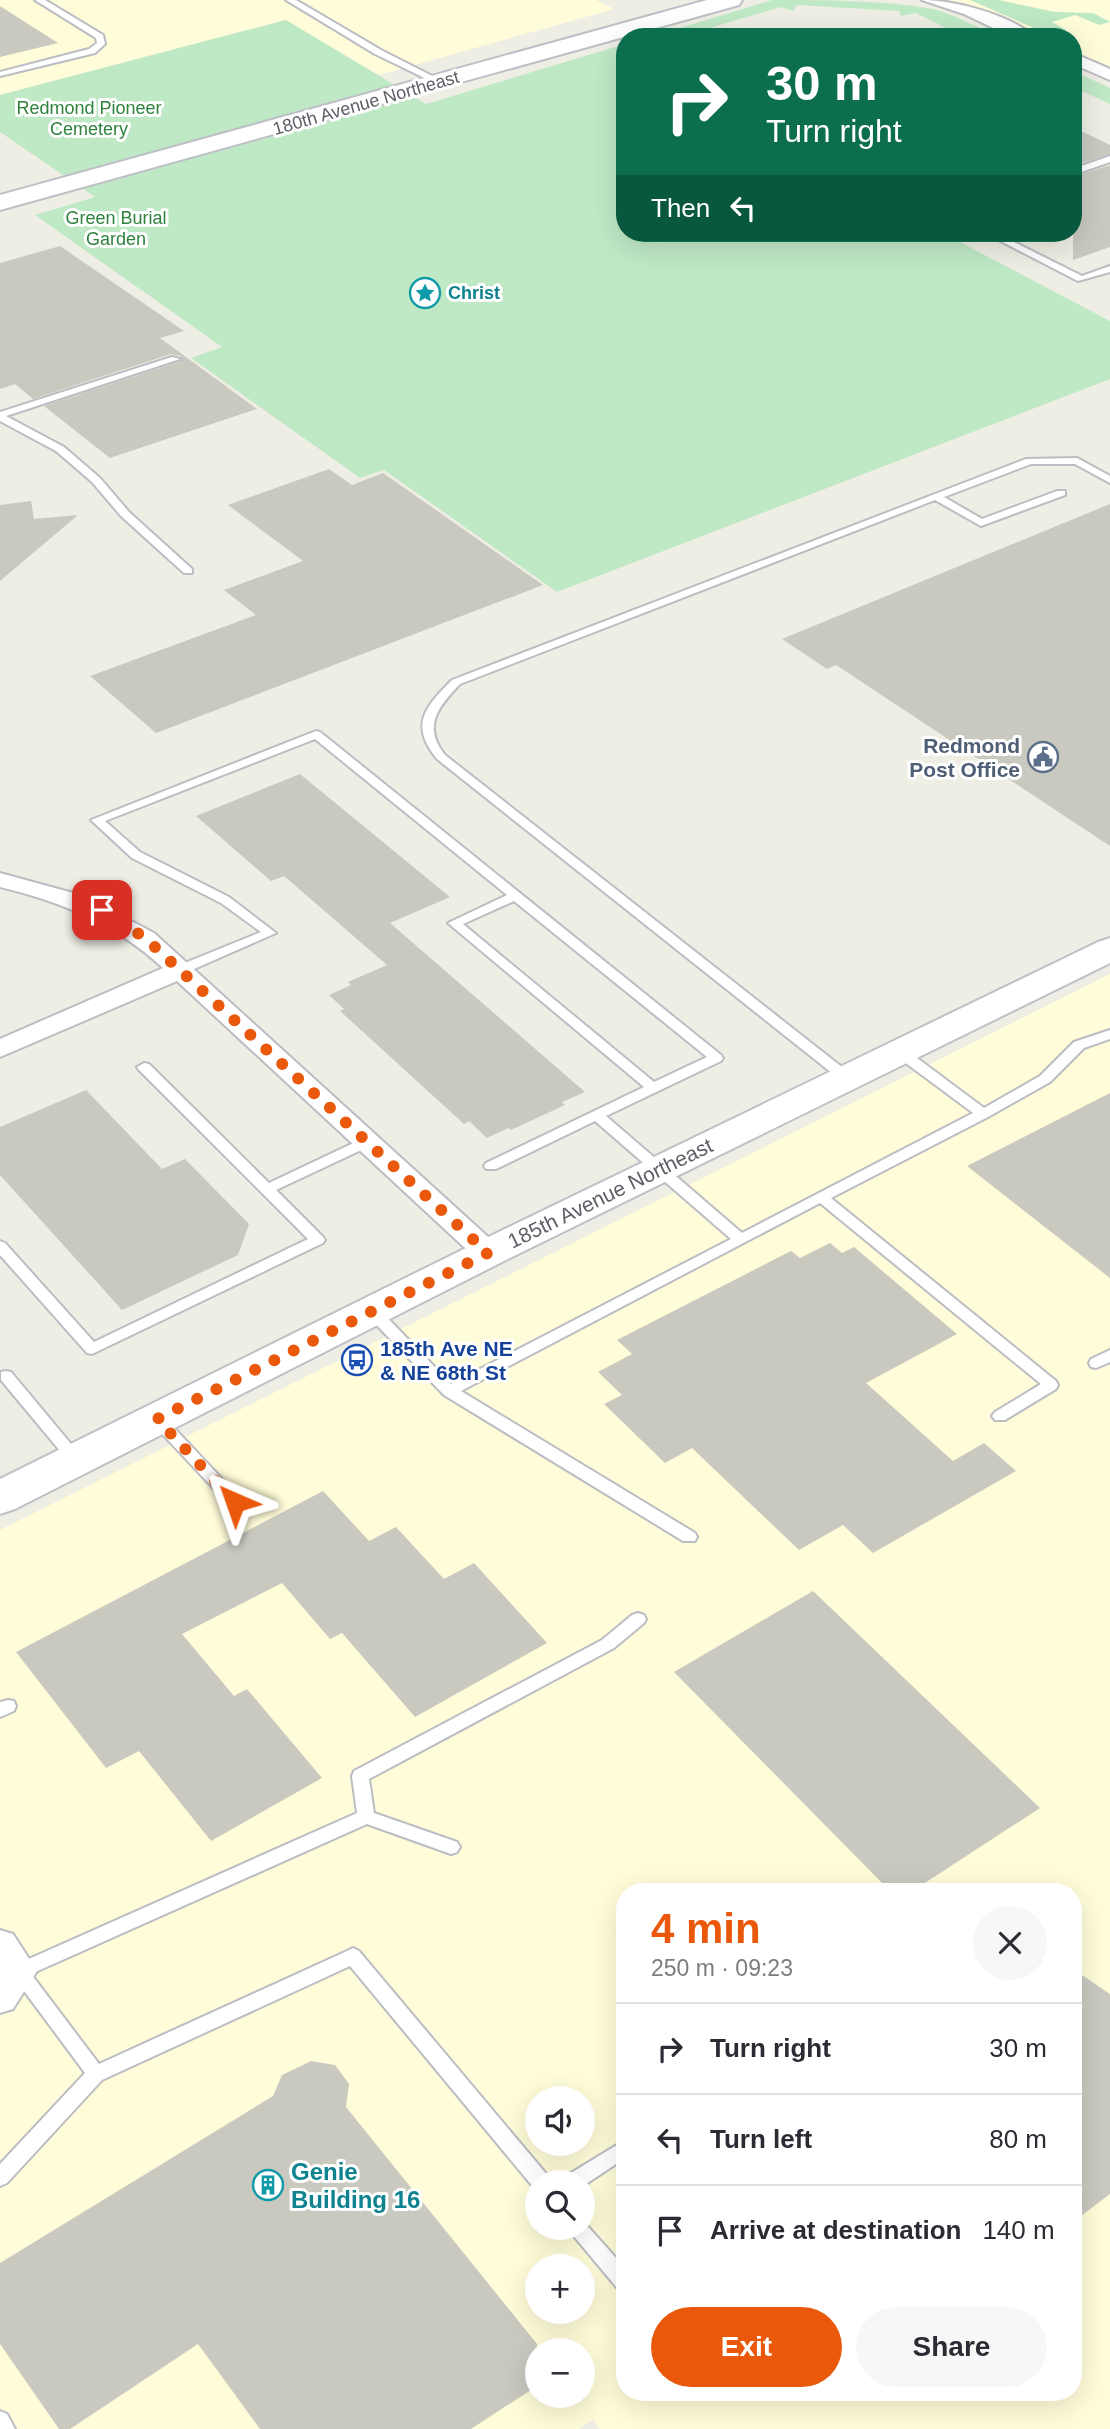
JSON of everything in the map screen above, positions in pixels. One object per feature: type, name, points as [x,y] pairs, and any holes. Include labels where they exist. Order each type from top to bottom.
[{"type":"street","points":[[666,19],[683,7],[687,0]]},
{"type":"street","name":"180th Avenue Northeast","points":[[634,28],[731,0]]},
{"type":"street","points":[[930,0],[970,11],[1007,28]]},
{"type":"street","name":"180th Avenue Northeast","points":[[0,204],[616,33]]},
{"type":"street","points":[[1082,62],[1110,75]]},
{"type":"street","points":[[0,880],[66,895],[102,910],[145,938],[488,1253]]},
{"type":"street","name":"185th Avenue Northeast","points":[[0,1498],[488,1253],[1110,949]]},
{"type":"street","points":[[0,1049],[180,970]]},
{"type":"lane","points":[[0,74],[92,51],[101,44],[100,37],[39,0]]},
{"type":"lane","points":[[290,0],[378,52],[440,82]]},
{"type":"lane","points":[[1082,169],[1110,159]]},
{"type":"lane","points":[[1008,242],[1081,279],[1110,269]]},
{"type":"lane","points":[[0,416],[175,359]]},
{"type":"lane","points":[[0,416],[60,449],[96,480],[125,514],[188,571]]},
{"type":"lane","points":[[847,1078],[441,757],[428,737],[431,715],[442,696],[456,682],[1030,461],[1077,461],[1110,480]]},
{"type":"lane","points":[[936,496],[981,523],[1061,493]]},
{"type":"lane","points":[[180,970],[270,933],[225,900],[136,855],[97,820],[316,734],[716,1058],[491,1166]]},
{"type":"lane","points":[[515,896],[454,923],[653,1088]]},
{"type":"lane","points":[[449,1391],[983,1114],[1045,1079],[1079,1045],[1110,1034]]},
{"type":"lane","points":[[900,1052],[983,1114]]},
{"type":"lane","points":[[0,1246],[92,1349],[318,1240],[144,1067]]},
{"type":"lane","points":[[596,1115],[741,1240]]},
{"type":"lane","points":[[267,1189],[369,1141]]},
{"type":"lane","points":[[821,1197],[1051,1385],[1000,1416]]},
{"type":"lane","points":[[372,1311],[449,1391],[689,1537]]},
{"type":"lane","points":[[2,1375],[76,1461]]},
{"type":"lane","points":[[157,1419],[235,1502]]},
{"type":"lane","points":[[366,1817],[360,1776],[608,1644],[638,1619]]},
{"type":"lane","points":[[96,2074],[6,1971],[366,1817],[451,1847]]},
{"type":"lane","points":[[0,2177],[96,2074],[353,1956],[531,2170]]},
{"type":"lane","points":[[591,2170],[616,2154]]},
{"type":"lane","points":[[589,2240],[616,2272]]},
{"type":"lane","points":[[0,2421],[5,2429]]},
{"type":"shaded area","points":[[0,0],[596,0],[614,9],[379,75],[285,20],[0,95]]},
{"type":"shaded area","points":[[939,0],[1110,0],[1110,73],[1082,61],[1082,28],[1006,28]]},
{"type":"shaded area","points":[[1110,974],[1110,2429],[600,2429],[593,2420],[579,2429],[0,2429],[0,1530]]},
{"type":"green space","points":[[772,0],[833,0],[933,9],[979,28],[947,28],[916,13],[901,16],[899,11],[797,5],[793,11],[781,7],[710,28],[680,28]]},
{"type":"green space","points":[[970,0],[999,0],[1055,12],[1093,13],[1110,22],[1099,25],[1075,15],[1052,22],[1062,28],[1034,28]]},
{"type":"green space","points":[[286,20],[426,104],[616,47],[616,242],[960,242],[1110,321],[1110,379],[557,592],[384,470],[360,478],[191,358],[222,347],[35,215],[95,197],[0,132],[0,95]]},
{"type":"green space","points":[[1082,75],[1110,88],[1110,104],[1082,91]]},
{"type":"building","points":[[0,6],[58,43],[0,57]]},
{"type":"building","points":[[1082,131],[1110,145],[1110,154],[1082,163]]},
{"type":"building","points":[[1110,165],[1110,247],[1073,260],[1073,242],[1082,242],[1082,174]]},
{"type":"building","points":[[60,246],[184,331],[160,338],[257,409],[110,458],[44,406],[181,361],[181,356],[171,354],[33,399],[15,384],[0,389],[0,263]]},
{"type":"building","points":[[329,469],[352,485],[383,473],[543,585],[156,733],[90,676],[256,615],[224,590],[303,561],[228,505]]},
{"type":"building","points":[[31,501],[34,519],[78,515],[0,581],[0,505]]},
{"type":"building","name":"Redmond Post Office","points":[[1110,504],[1110,846],[836,665],[827,669],[782,639]]},
{"type":"building","points":[[300,774],[450,897],[390,923],[585,1092],[562,1102],[565,1105],[487,1138],[469,1121],[464,1124],[340,1011],[344,1009],[329,995],[351,985],[348,982],[387,965],[284,876],[271,881],[196,816]]},
{"type":"building","points":[[86,1090],[162,1169],[185,1159],[249,1224],[238,1255],[122,1310],[0,1175],[0,1127]]},
{"type":"building","points":[[1110,1093],[1110,1278],[967,1166]]},
{"type":"building","points":[[830,1243],[842,1253],[854,1247],[957,1334],[866,1383],[953,1461],[984,1443],[1016,1471],[873,1553],[843,1525],[799,1550],[692,1448],[665,1463],[604,1404],[622,1395],[598,1372],[632,1354],[617,1340],[791,1251],[800,1258]]},
{"type":"building","points":[[323,1491],[369,1541],[396,1527],[444,1579],[474,1563],[547,1643],[415,1717],[342,1633],[330,1639],[282,1583],[182,1634],[234,1696],[247,1689],[322,1778],[211,1841],[139,1751],[106,1768],[16,1652]]},
{"type":"building","points":[[813,1591],[1040,1808],[925,1883],[882,1883],[674,1672]]},
{"type":"building","points":[[1082,1975],[1110,1994],[1110,2194],[1082,2215]]},
{"type":"building","name":"Genie Building 16","points":[[311,2061],[335,2065],[349,2084],[346,2107],[532,2338],[525,2338],[525,2394],[471,2429],[260,2429],[198,2344],[70,2429],[59,2429],[0,2344],[0,2263],[273,2096],[282,2075]]},
{"type":"place","name":"Christ","points":[[425,293]]},
{"type":"place","name":"Redmond Post Office","points":[[1043,757]]},
{"type":"place","name":"185th Ave NE & NE 68th St","points":[[357,1360]]},
{"type":"place","name":"Genie Building 16","points":[[268,2185]]},
{"type":"route","points":[[102,910],[145,938],[488,1253],[157,1419],[235,1502]]},
{"type":"park label","name":"Redmond Pioneer Cemetery","points":[[89,118]]},
{"type":"park label","name":"Green Burial Garden","points":[[116,228]]}]
